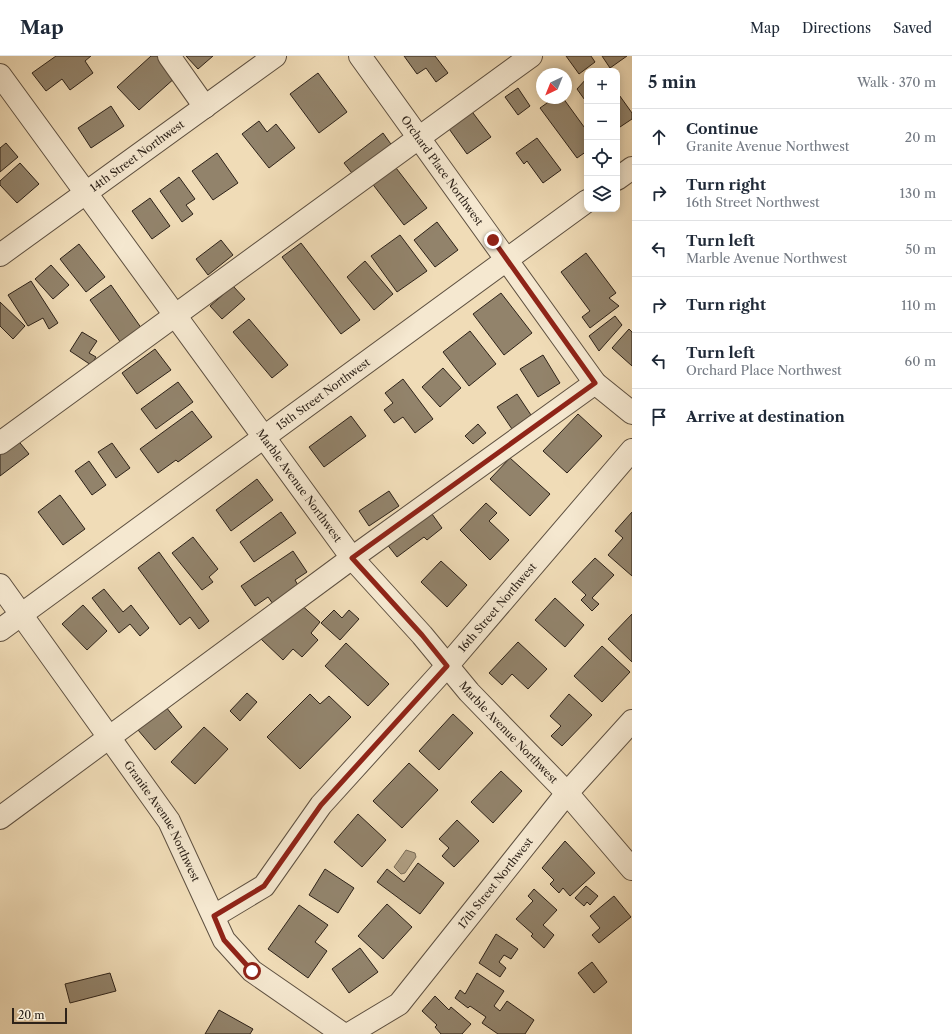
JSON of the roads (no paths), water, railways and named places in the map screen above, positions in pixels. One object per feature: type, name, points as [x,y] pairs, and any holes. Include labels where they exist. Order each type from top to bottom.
[{"type":"street","points":[[169,56],[205,107]]},
{"type":"street","name":"14th Street Northwest","points":[[0,255],[275,56]]},
{"type":"street","name":"Orchard Place Northwest","points":[[360,56],[595,383],[632,413]]},
{"type":"street","points":[[0,443],[531,56]]},
{"type":"street","name":"Marble Avenue Northwest","points":[[0,75],[176,314],[352,558],[422,635],[469,692],[567,793],[632,869]]},
{"type":"street","points":[[620,177],[632,168]]},
{"type":"street","name":"15th Street Northwest","points":[[0,630],[584,203]]},
{"type":"street","points":[[0,818],[352,558],[595,383]]},
{"type":"street","name":"16th Street Northwest","points":[[214,916],[264,886],[321,805],[447,666],[632,450]]},
{"type":"street","name":"Granite Avenue Northwest","points":[[0,584],[169,821],[224,940],[252,971],[343,1034]]},
{"type":"street","name":"17th Street Northwest","points":[[349,1034],[399,1004],[567,793],[632,721]]}]
